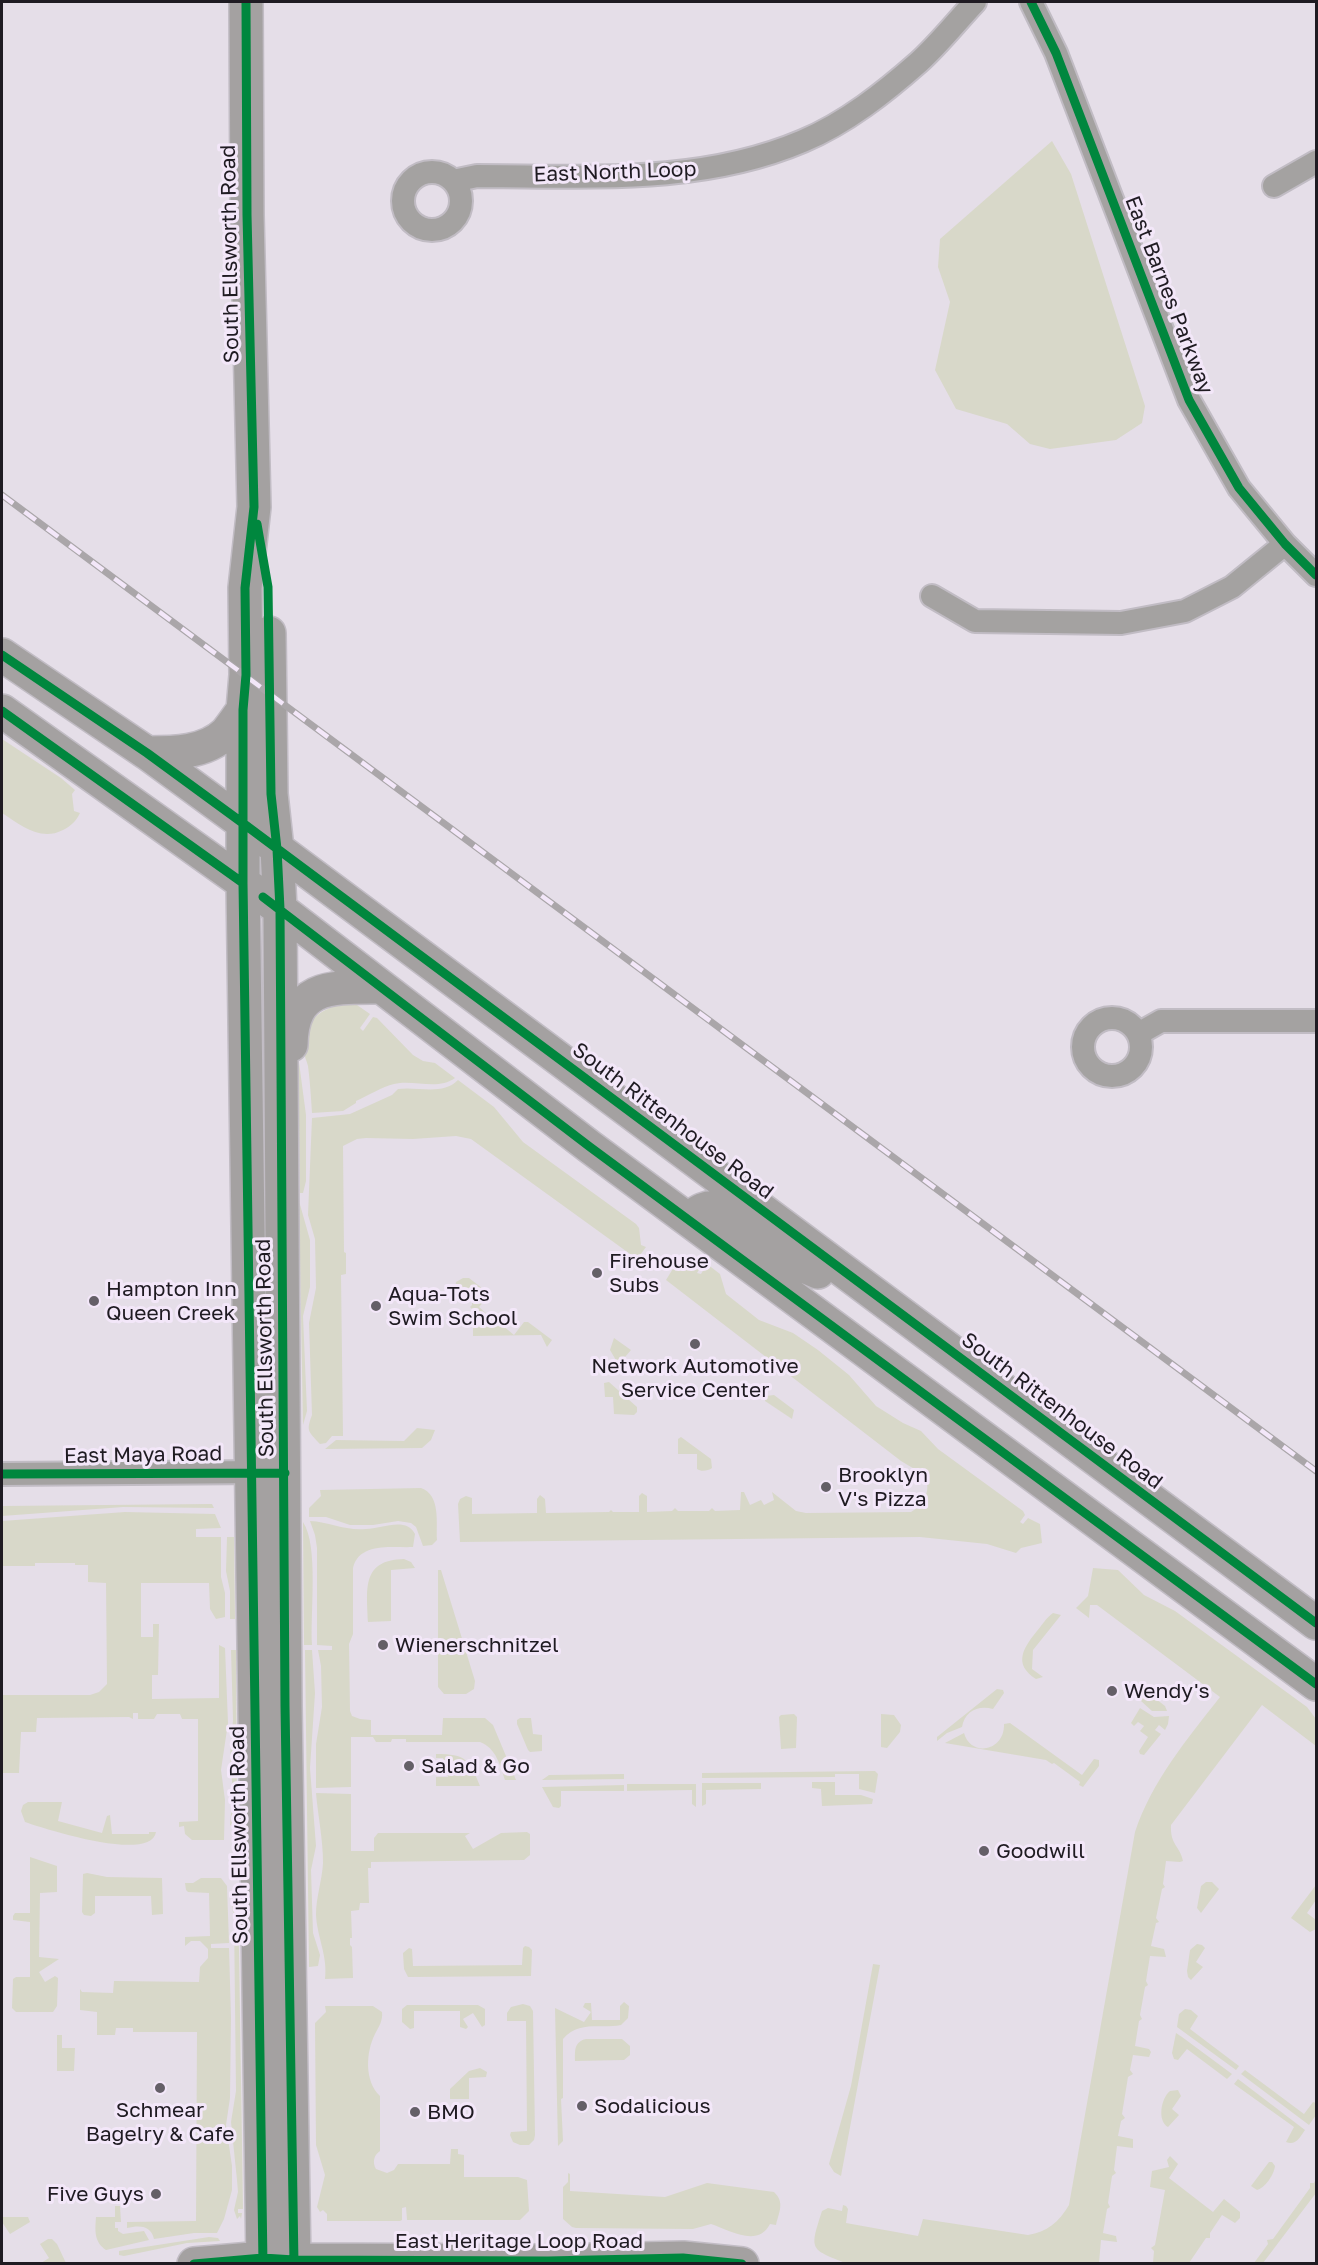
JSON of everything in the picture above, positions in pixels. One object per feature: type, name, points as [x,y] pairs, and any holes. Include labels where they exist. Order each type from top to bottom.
[{"type":"street","name":"South Ellsworth Road","points":[[246,2],[247,227],[254,507],[245,588],[243,883],[252,1472],[279,2261]]},
{"type":"street","name":"East North Loop","points":[[453,181],[477,176],[639,176],[684,172],[720,167],[804,141],[838,123],[922,60],[975,2]]},
{"type":"street","name":"East Barnes Parkway","points":[[1031,2],[1056,53],[1189,400],[1239,489],[1285,544],[1317,575]]},
{"type":"street","points":[[1274,186],[1317,162]]},
{"type":"street","name":"South Ellsworth Road","points":[[254,507],[268,587],[271,794],[280,909],[285,1707],[279,2261]]},
{"type":"street","points":[[932,596],[975,621],[1121,623],[1185,611],[1232,587],[1285,544]]},
{"type":"street","name":"South Rittenhouse Road","points":[[2,655],[147,753],[244,824],[1317,1623]]},
{"type":"street","points":[[147,753],[195,750],[215,742],[243,710]]},
{"type":"street","points":[[2,711],[280,909],[688,1219],[1317,1684]]},
{"type":"street","points":[[280,1096],[291,1051],[292,1024],[295,1015],[308,999],[317,992],[342,987],[380,987]]},
{"type":"street","points":[[1138,1034],[1161,1020],[1317,1021]]},
{"type":"street","points":[[688,1219],[703,1209],[718,1208],[795,1262],[821,1274],[863,1285]]},
{"type":"street","name":"East Maya Road","points":[[2,1474],[285,1473]]},
{"type":"street","points":[[1096,1521],[1110,1507],[1121,1506],[1157,1530],[1189,1529]]},
{"type":"street","name":"East Heritage Loop Road","points":[[194,2264],[279,2261],[548,2261],[683,2258],[742,2264]]},
{"type":"shaded area","points":[[1052,141],[1071,174],[1145,406],[1142,423],[1116,440],[1050,449],[1030,444],[1007,424],[956,409],[935,370],[950,302],[938,267],[940,239]]},
{"type":"shaded area","points":[[2,739],[61,778],[75,790],[72,794],[74,811],[80,813],[71,825],[55,833],[39,833],[31,831],[2,813]]},
{"type":"shaded area","points":[[350,1003],[370,1014],[360,1028],[363,1031],[373,1017],[377,1018],[413,1055],[423,1061],[435,1063],[455,1078],[441,1084],[394,1084],[356,1101],[343,1111],[312,1113],[308,1066],[304,1052],[306,1031],[315,1017],[322,1012]]},
{"type":"shaded area","points":[[298,1055],[306,1115],[306,1181],[303,1193],[300,1193]]},
{"type":"shaded area","points":[[458,1080],[494,1107],[523,1142],[636,1224],[639,1228],[641,1245],[646,1247],[637,1259],[471,1139],[456,1136],[413,1139],[366,1138],[357,1139],[343,1146],[346,1274],[341,1275],[343,1436],[332,1436],[326,1443],[320,1444],[309,1428],[312,1415],[309,1323],[316,1288],[315,1239],[308,1215],[312,1118],[350,1114],[392,1095],[398,1089],[445,1088]]},
{"type":"shaded area","points":[[299,1201],[310,1240],[310,1287],[303,1316],[307,1411],[303,1425]]},
{"type":"shaded area","points":[[695,1255],[704,1261],[697,1273],[701,1274],[707,1264],[720,1274],[726,1294],[759,1320],[793,1333],[818,1350],[849,1375],[876,1406],[921,1431],[938,1449],[1023,1511],[1025,1515],[1020,1522],[1023,1524],[1028,1518],[1040,1524],[1042,1543],[1021,1548],[1016,1553],[987,1544],[920,1537],[460,1542],[458,1504],[460,1499],[466,1496],[472,1498],[472,1514],[537,1513],[537,1499],[540,1495],[545,1499],[546,1513],[609,1512],[611,1510],[613,1512],[639,1512],[639,1496],[642,1493],[647,1496],[647,1512],[672,1511],[675,1508],[678,1511],[709,1511],[712,1508],[715,1511],[740,1510],[741,1492],[744,1492],[750,1505],[761,1500],[764,1505],[774,1500],[772,1492],[796,1511],[806,1513],[911,1512],[920,1505],[927,1490],[926,1479],[922,1474],[901,1461],[666,1280],[677,1262]]},
{"type":"shaded area","points":[[469,1278],[487,1292],[487,1298],[479,1307],[497,1323],[502,1321],[502,1325],[514,1335],[524,1322],[528,1322],[552,1340],[547,1347],[541,1335],[473,1336],[473,1310],[470,1307],[472,1289],[455,1289],[456,1282]]},
{"type":"shaded area","points":[[614,1338],[631,1350],[620,1363],[610,1350]]},
{"type":"shaded area","points":[[609,1382],[637,1407],[634,1415],[614,1414],[613,1397],[605,1397],[604,1383]]},
{"type":"shaded area","points":[[774,1395],[794,1410],[792,1419],[765,1401],[766,1396]]},
{"type":"shaded area","points":[[417,1428],[435,1430],[431,1440],[422,1448],[325,1449],[336,1440],[404,1441]]},
{"type":"shaded area","points":[[681,1437],[711,1459],[712,1468],[700,1471],[697,1469],[697,1454],[678,1454],[678,1439]]},
{"type":"shaded area","points":[[421,1488],[432,1497],[435,1503],[437,1540],[432,1545],[423,1546],[416,1527],[411,1523],[398,1521],[373,1525],[350,1525],[326,1517],[309,1517],[309,1508],[321,1496],[320,1490]]},
{"type":"shaded area","points":[[212,1504],[214,1508],[123,1507],[2,1516],[2,1506]]},
{"type":"shaded area","points":[[125,1512],[215,1514],[221,1528],[196,1529],[196,1537],[221,1537],[221,1577],[225,1593],[225,1617],[216,1619],[210,1609],[209,1583],[141,1583],[141,1637],[153,1637],[153,1624],[159,1624],[158,1675],[152,1675],[152,1699],[219,1698],[219,1645],[225,1648],[228,1723],[221,1770],[225,1800],[224,1840],[192,1840],[185,1834],[184,1826],[179,1827],[179,1822],[198,1821],[198,1719],[182,1719],[180,1714],[157,1714],[154,1719],[138,1719],[138,1713],[133,1713],[133,1719],[129,1717],[37,1718],[36,1732],[21,1732],[19,1773],[2,1773],[2,1695],[90,1695],[99,1692],[107,1684],[106,1583],[88,1582],[88,1565],[35,1563],[35,1566],[2,1566],[2,1521]]},
{"type":"shaded area","points":[[310,1521],[358,1529],[399,1525],[406,1526],[415,1534],[413,1547],[386,1547],[369,1550],[356,1560],[353,1568],[353,1634],[349,1644],[352,1716],[371,1720],[371,1735],[442,1735],[443,1718],[485,1718],[493,1725],[516,1780],[505,1780],[494,1753],[480,1742],[406,1742],[406,1739],[392,1739],[391,1742],[376,1742],[373,1737],[351,1737],[351,1787],[316,1788],[316,1744],[322,1707],[321,1666],[318,1650],[332,1650],[332,1646],[317,1645],[317,1548]]},
{"type":"shaded area","points":[[303,1522],[311,1547],[312,1645],[304,1645]]},
{"type":"shaded area","points":[[227,1537],[234,1537],[235,1619],[230,1619],[230,1591],[226,1571]]},
{"type":"shaded area","points":[[404,1559],[411,1562],[415,1568],[391,1570],[391,1621],[368,1622],[367,1598],[373,1571],[390,1561]]},
{"type":"shaded area","points":[[1093,1568],[1118,1570],[1144,1595],[1175,1611],[1307,1707],[1316,1719],[1316,1746],[1262,1705],[1171,1825],[1172,1837],[1183,1861],[1166,1861],[1163,1884],[1165,1887],[1162,1889],[1156,1918],[1159,1922],[1156,1923],[1151,1946],[1164,1949],[1166,1957],[1150,1956],[1146,1981],[1148,1985],[1145,1987],[1140,2015],[1142,2019],[1139,2021],[1135,2046],[1149,2049],[1151,2052],[1149,2057],[1133,2055],[1130,2070],[1133,2074],[1128,2077],[1122,2114],[1125,2118],[1121,2121],[1118,2136],[1133,2139],[1133,2148],[1117,2146],[1114,2170],[1116,2173],[1112,2176],[1108,2203],[1110,2207],[1107,2209],[1103,2233],[1116,2236],[1117,2242],[1101,2240],[1099,2263],[848,2264],[826,2255],[816,2247],[815,2234],[822,2211],[828,2208],[842,2211],[843,2205],[846,2206],[848,2209],[846,2223],[918,2236],[923,2219],[1028,2235],[1052,2225],[1069,2205],[1135,1832],[1142,1813],[1161,1778],[1220,1697],[1097,1605],[1090,1605],[1089,1618],[1076,1608],[1088,1596]]},
{"type":"shaded area","points":[[438,1570],[441,1570],[475,1681],[474,1689],[466,1694],[444,1694],[438,1687]]},
{"type":"shaded area","points":[[1053,1613],[1061,1615],[1033,1650],[1032,1669],[1043,1677],[1036,1679],[1024,1667],[1023,1655],[1032,1637]]},
{"type":"shaded area","points":[[231,1650],[236,1650],[237,1830],[230,1825],[233,1793],[230,1757],[233,1720]]},
{"type":"shaded area","points":[[305,1650],[312,1650],[315,1693],[310,1768],[316,1846],[311,1870],[313,1933],[320,1955],[318,1966],[309,1967]]},
{"type":"shaded area","points":[[1142,1688],[1165,1706],[1167,1711],[1152,1711],[1141,1701],[1142,1699],[1135,1694]]},
{"type":"shaded area","points":[[997,1689],[1003,1690],[1004,1693],[993,1709],[973,1710],[966,1717],[962,1727],[947,1733],[937,1741],[937,1737]]},
{"type":"shaded area","points":[[1140,1708],[1154,1717],[1169,1716],[1165,1730],[1159,1725],[1155,1730],[1161,1734],[1144,1755],[1139,1751],[1148,1737],[1140,1731],[1144,1726],[1138,1722],[1134,1726],[1131,1723]]},
{"type":"shaded area","points":[[794,1714],[797,1717],[796,1748],[781,1749],[779,1717]]},
{"type":"shaded area","points":[[881,1714],[894,1715],[901,1725],[900,1732],[887,1748],[881,1747]]},
{"type":"shaded area","points":[[520,1718],[531,1718],[533,1734],[542,1735],[542,1751],[530,1752],[528,1750],[517,1724]]},
{"type":"shaded area","points":[[1010,1723],[1082,1775],[1094,1759],[1099,1760],[1099,1766],[1083,1787],[1079,1785],[1080,1782],[1054,1763],[1046,1760],[945,1743],[964,1733],[973,1746],[987,1748],[999,1740],[1004,1724]]},
{"type":"shaded area","points":[[436,1754],[454,1755],[465,1760],[473,1770],[480,1786],[436,1786],[436,1777],[448,1777],[448,1762],[443,1758],[436,1758]]},
{"type":"shaded area","points":[[875,1771],[878,1774],[875,1793],[859,1789],[859,1774],[835,1774],[835,1777],[702,1778],[702,1773]]},
{"type":"shaded area","points":[[624,1774],[624,1779],[542,1780],[549,1775]]},
{"type":"shaded area","points":[[812,1782],[835,1782],[835,1795],[861,1795],[873,1799],[872,1804],[822,1806],[821,1789],[812,1788]]},
{"type":"shaded area","points":[[702,1783],[761,1783],[761,1789],[706,1790],[706,1804],[702,1806]]},
{"type":"shaded area","points":[[627,1784],[696,1784],[696,1807],[692,1804],[692,1790],[627,1791]]},
{"type":"shaded area","points":[[624,1785],[624,1791],[561,1791],[559,1808],[553,1807],[542,1787]]},
{"type":"shaded area","points":[[316,1793],[351,1794],[351,1851],[374,1851],[374,1838],[378,1833],[470,1833],[465,1836],[473,1849],[501,1833],[527,1832],[530,1834],[530,1855],[524,1860],[371,1862],[371,1868],[368,1868],[369,1903],[360,1903],[359,1910],[351,1911],[350,1945],[352,1947],[353,1978],[325,1979],[325,1962],[316,1915],[323,1863]]},
{"type":"shaded area","points":[[28,1802],[62,1802],[58,1821],[102,1833],[107,1816],[110,1815],[112,1834],[156,1832],[150,1841],[136,1844],[118,1844],[74,1836],[25,1822],[21,1811],[23,1805]]},
{"type":"shaded area","points":[[30,1857],[57,1866],[57,1892],[40,1893],[39,1957],[59,1959],[39,1972],[45,1982],[55,1976],[58,1978],[57,2006],[53,2012],[16,2012],[12,2008],[13,1979],[30,1977],[30,1922],[13,1920],[13,1916],[15,1913],[30,1913]]},
{"type":"shaded area","points":[[83,1874],[107,1877],[162,1878],[163,1914],[152,1915],[151,1896],[95,1896],[95,1913],[91,1916],[84,1915],[82,1912]]},
{"type":"shaded area","points":[[201,1878],[221,1878],[227,1886],[229,1943],[211,1944],[211,1948],[229,1948],[230,2098],[226,2125],[232,2166],[232,2190],[224,2219],[217,2233],[194,2233],[154,2239],[150,2231],[140,2226],[127,2228],[127,2222],[196,2221],[197,2032],[133,2032],[133,2028],[116,2028],[115,2035],[97,2035],[97,2012],[80,2010],[80,1989],[82,1992],[113,1993],[114,1981],[199,1982],[200,1967],[208,1958],[208,1949],[200,1941],[191,1941],[185,1946],[185,1937],[210,1936],[209,1893],[188,1892],[185,1883],[193,1883]]},
{"type":"shaded area","points":[[1206,1882],[1212,1882],[1219,1889],[1201,1913],[1197,1908],[1201,1886]]},
{"type":"shaded area","points":[[1316,1885],[1316,1900],[1307,1913],[1316,1920],[1316,1929],[1310,1932],[1291,1918]]},
{"type":"shaded area","points":[[238,1887],[243,2209],[238,2209],[238,2213],[242,2213],[241,2219],[240,2216],[237,2219],[234,2210],[238,2192],[231,2122],[236,2091],[232,1901],[233,1894]]},
{"type":"shaded area","points":[[1197,1944],[1205,1948],[1196,1962],[1203,1967],[1191,1980],[1187,1971],[1190,1950]]},
{"type":"shaded area","points":[[525,1946],[532,1950],[531,1976],[408,1977],[404,1969],[403,1953],[409,1948],[412,1949],[413,1966],[522,1965]]},
{"type":"shaded area","points":[[873,1964],[880,1965],[841,2176],[834,2172],[829,2164],[851,2086]]},
{"type":"shaded area","points":[[624,2002],[629,2006],[628,2018],[621,2025],[576,2029],[563,2039],[563,2098],[561,2099],[563,2141],[558,2146],[555,2008],[584,2022],[591,2012],[583,2007],[585,2003],[591,2003],[592,2020],[620,2020],[620,2006]]},
{"type":"shaded area","points":[[523,2004],[530,2006],[533,2011],[535,2135],[529,2145],[513,2142],[510,2135],[511,2132],[527,2131],[526,2021],[507,2021],[507,2013],[511,2007]]},
{"type":"shaded area","points":[[407,2005],[478,2005],[485,2009],[485,2025],[482,2027],[473,2013],[463,2019],[468,2027],[466,2029],[460,2027],[460,2011],[414,2011],[414,2028],[410,2029],[402,2022],[402,2009]]},
{"type":"shaded area","points":[[325,2006],[373,2006],[382,2012],[368,2058],[371,2083],[380,2096],[380,2151],[374,2159],[376,2169],[387,2173],[394,2170],[398,2164],[450,2164],[451,2149],[458,2149],[458,2154],[464,2155],[464,2177],[518,2177],[527,2180],[529,2211],[520,2220],[407,2220],[406,2207],[402,2208],[402,2220],[400,2221],[327,2221],[327,2214],[323,2210],[320,2212],[317,2207],[325,2175],[316,2145],[315,2023],[326,2012]]},
{"type":"shaded area","points":[[1185,2009],[1191,2010],[1198,2016],[1190,2029],[1239,2066],[1236,2070],[1177,2027],[1179,2014]]},
{"type":"shaded area","points":[[1176,2033],[1232,2074],[1227,2079],[1187,2049],[1178,2060],[1174,2059],[1172,2053]]},
{"type":"shaded area","points":[[57,2035],[62,2035],[62,2048],[75,2048],[74,2071],[57,2071]]},
{"type":"shaded area","points":[[586,2039],[622,2039],[630,2046],[630,2055],[624,2060],[575,2061],[577,2044]]},
{"type":"shaded area","points":[[480,2068],[487,2072],[486,2077],[469,2078],[469,2099],[450,2099],[450,2089],[469,2071]]},
{"type":"shaded area","points":[[1245,2070],[1304,2114],[1313,2102],[1316,2103],[1316,2115],[1309,2125],[1241,2074]]},
{"type":"shaded area","points":[[1238,2079],[1305,2130],[1297,2140],[1292,2143],[1286,2142],[1294,2127],[1234,2084]]},
{"type":"shaded area","points":[[1178,2090],[1181,2096],[1172,2109],[1179,2115],[1168,2127],[1161,2115],[1164,2099],[1170,2091]]},
{"type":"shaded area","points":[[1170,2156],[1178,2164],[1169,2178],[1213,2212],[1224,2199],[1240,2212],[1240,2218],[1235,2223],[1222,2215],[1210,2233],[1210,2238],[1206,2238],[1189,2263],[1153,2263],[1154,2251],[1151,2248],[1155,2245],[1165,2190],[1150,2187],[1152,2171],[1169,2167],[1167,2160]]},
{"type":"shaded area","points":[[1269,2162],[1275,2166],[1273,2173],[1269,2181],[1257,2190],[1251,2186]]},
{"type":"shaded area","points":[[568,2173],[570,2174],[570,2191],[665,2197],[707,2183],[774,2192],[780,2203],[780,2211],[776,2225],[770,2224],[765,2231],[751,2236],[734,2233],[711,2224],[693,2229],[576,2228],[563,2219],[563,2187],[568,2182]]},
{"type":"shaded area","points":[[1316,2179],[1316,2193],[1263,2263],[1254,2263],[1268,2244],[1267,2240],[1273,2239],[1310,2188],[1310,2183],[1314,2183]]},
{"type":"shaded area","points":[[115,2206],[120,2206],[121,2222],[115,2222],[115,2228],[118,2228],[118,2231],[123,2234],[144,2231],[149,2240],[106,2250],[102,2247],[96,2236],[96,2217],[115,2217]]},
{"type":"shaded area","points":[[2,2217],[28,2217],[30,2222],[10,2234],[2,2222]]},
{"type":"shaded area","points":[[209,2237],[218,2238],[220,2241],[187,2243],[124,2256],[119,2255],[119,2251]]},
{"type":"shaded area","points":[[52,2239],[57,2244],[66,2263],[41,2263],[49,2258],[40,2244]]},
{"type":"railway","points":[[2,495],[1316,1471]]},
{"type":"cycle path","points":[[246,2],[247,215],[254,507],[245,588],[243,883],[263,2264]]},
{"type":"cycle path","points":[[1031,2],[1056,53],[1189,400],[1239,488],[1285,544],[1316,575]]},
{"type":"cycle path","points":[[257,524],[268,587],[271,794],[280,909],[285,1706],[294,2264]]},
{"type":"cycle path","points":[[2,655],[147,753],[244,824],[1316,1623]]},
{"type":"cycle path","points":[[2,711],[243,883]]},
{"type":"cycle path","points":[[263,897],[590,1147],[1316,1684]]},
{"type":"cycle path","points":[[2,1474],[285,1473]]},
{"type":"cycle path","points":[[194,2264],[263,2258],[548,2261],[683,2258],[742,2264]]},
{"type":"place","name":"Firehouse Subs","points":[[597,1273]]},
{"type":"place","name":"Hampton Inn Queen Creek","points":[[94,1301]]},
{"type":"place","name":"Aqua-Tots Swim School","points":[[376,1306]]},
{"type":"place","name":"Network Automotive Service Center","points":[[695,1344]]},
{"type":"place","name":"Brooklyn V's Pizza","points":[[826,1487]]},
{"type":"place","name":"Wienerschnitzel","points":[[383,1645]]},
{"type":"place","name":"Wendy's","points":[[1112,1691]]},
{"type":"place","name":"Salad & Go","points":[[409,1766]]},
{"type":"place","name":"Goodwill","points":[[984,1851]]},
{"type":"place","name":"Schmear Bagelry & Cafe","points":[[160,2088]]},
{"type":"place","name":"Sodalicious","points":[[582,2106]]},
{"type":"place","name":"BMO","points":[[415,2112]]},
{"type":"place","name":"Five Guys","points":[[156,2194]]}]
